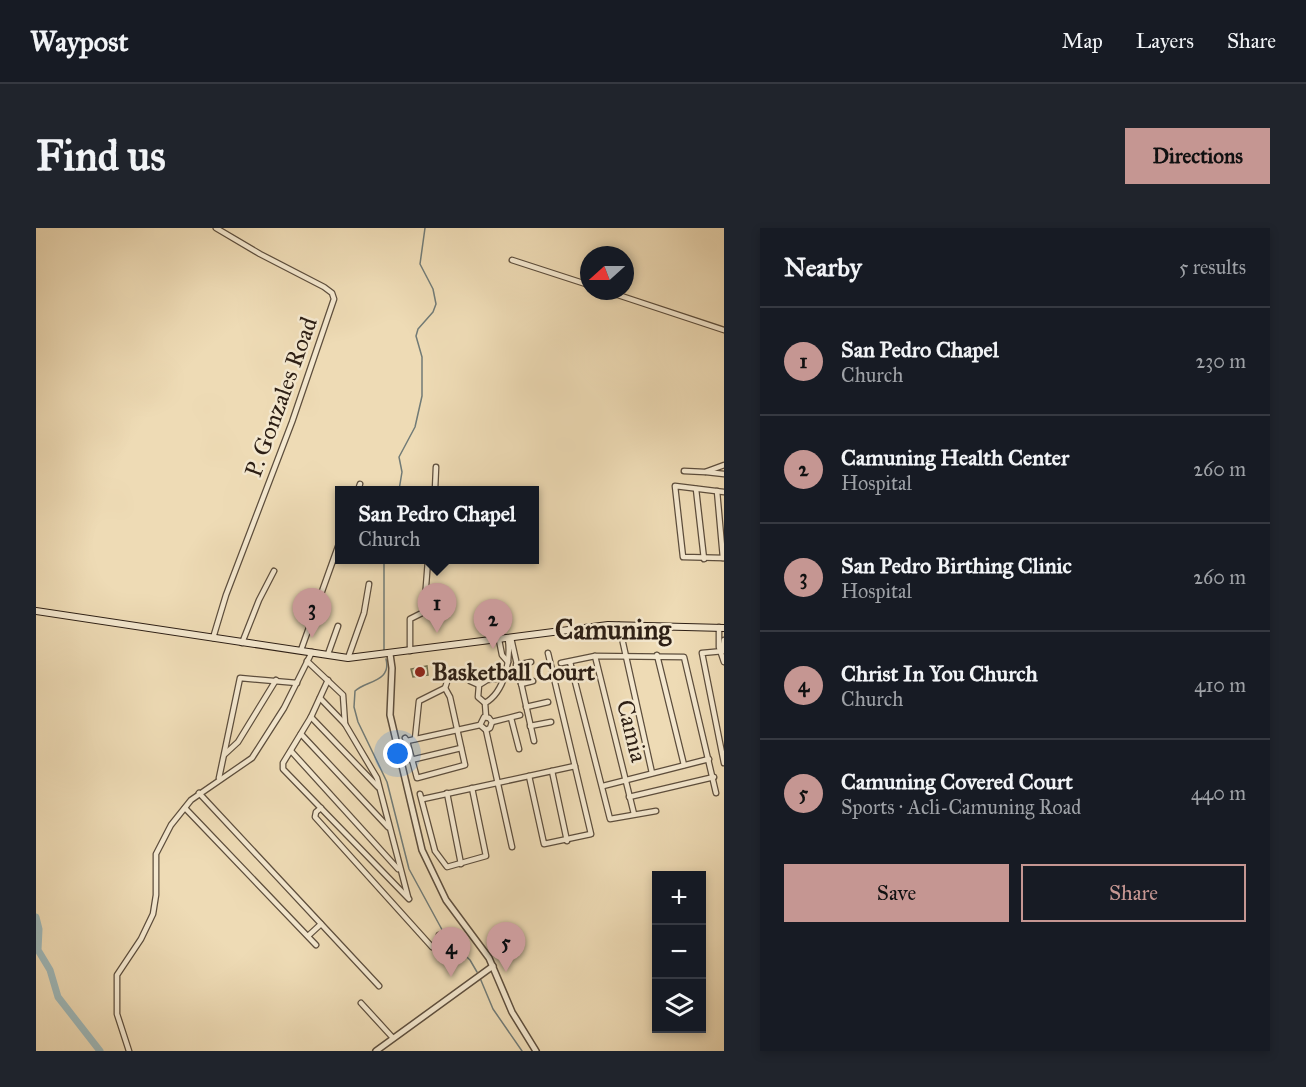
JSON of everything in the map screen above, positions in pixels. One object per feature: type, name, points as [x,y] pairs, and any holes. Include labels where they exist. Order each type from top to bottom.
[{"type":"main road","points":[[36,611],[348,658],[509,639],[592,626],[722,628]]},
{"type":"street","name":"P. Gonzales Road","points":[[213,638],[226,595],[292,422],[334,299],[332,293],[324,287],[260,255],[216,228]]},
{"type":"street","points":[[512,260],[580,282]]},
{"type":"street","points":[[633,300],[724,330]]},
{"type":"street","points":[[705,472],[724,465]]},
{"type":"street","points":[[435,486],[436,467]]},
{"type":"street","points":[[684,471],[724,474]]},
{"type":"street","points":[[717,491],[723,558],[683,557],[675,486],[696,489],[717,491],[724,492]]},
{"type":"street","points":[[696,489],[704,559]]},
{"type":"street","points":[[301,650],[335,552]]},
{"type":"street","points":[[410,651],[410,619],[423,612],[428,564]]},
{"type":"street","points":[[242,643],[274,571]]},
{"type":"street","points":[[348,658],[364,613],[369,584]]},
{"type":"street","points":[[619,625],[652,773]]},
{"type":"street","points":[[328,654],[338,626]]},
{"type":"street","points":[[722,628],[724,662]]},
{"type":"street","points":[[485,703],[494,698],[508,662],[509,639]]},
{"type":"street","points":[[509,639],[534,741]]},
{"type":"street","points":[[499,640],[502,655],[508,662]]},
{"type":"street","points":[[723,651],[702,653],[724,763]]},
{"type":"street","points":[[129,1051],[117,1014],[117,975],[141,939],[153,914],[156,895],[156,854],[171,825],[200,793],[219,778],[237,770],[252,758],[270,731],[312,652]]},
{"type":"street","points":[[390,654],[392,668],[390,715],[419,842],[446,900],[493,966],[512,1012],[536,1051]]},
{"type":"street","points":[[529,776],[543,842],[546,845],[591,834],[548,654]]},
{"type":"street","points":[[657,655],[684,765]]},
{"type":"street","points":[[561,663],[596,656],[657,655],[686,659],[716,793]]},
{"type":"street","name":"Camia","points":[[596,656],[634,814]]},
{"type":"street","points":[[307,661],[343,696],[345,724]]},
{"type":"street","points":[[516,665],[531,662]]},
{"type":"street","points":[[570,662],[610,819],[656,811]]},
{"type":"street","points":[[219,778],[240,678],[297,683]]},
{"type":"street","points":[[492,722],[486,717],[485,703],[478,697],[479,686],[487,680],[502,678]]},
{"type":"street","points":[[225,754],[238,742],[276,680]]},
{"type":"street","points":[[320,698],[345,724],[370,765],[379,788],[387,827],[409,899],[283,769],[283,763],[311,717],[328,680]]},
{"type":"street","points":[[470,681],[479,686]]},
{"type":"street","points":[[521,684],[533,681]]},
{"type":"street","points":[[415,739],[419,701],[445,688],[447,682]]},
{"type":"street","points":[[445,688],[450,697],[457,730],[461,748],[465,764],[417,778],[406,740],[415,739],[457,730],[480,725]]},
{"type":"street","points":[[526,707],[548,702]]},
{"type":"street","points":[[492,722],[520,715]]},
{"type":"street","points":[[311,717],[379,788]]},
{"type":"street","points":[[480,725],[480,720],[486,717]]},
{"type":"street","points":[[511,717],[519,749]]},
{"type":"street","points":[[486,730],[490,728],[492,722]]},
{"type":"street","points":[[530,726],[551,722]]},
{"type":"street","points":[[480,725],[486,730],[512,847]]},
{"type":"street","points":[[716,728],[724,726]]},
{"type":"street","points":[[301,734],[387,827]]},
{"type":"street","points":[[411,760],[461,748]]},
{"type":"street","points":[[291,751],[400,870]]},
{"type":"street","points":[[603,786],[709,759]]},
{"type":"street","points":[[472,788],[486,856],[446,867],[435,851],[422,796],[447,793],[575,766]]},
{"type":"street","points":[[552,771],[567,840]]},
{"type":"street","points":[[629,796],[714,777]]},
{"type":"street","points":[[200,793],[379,986]]},
{"type":"street","points":[[447,793],[461,864]]},
{"type":"street","points":[[185,808],[316,945]]},
{"type":"street","points":[[321,808],[316,812],[315,817],[381,892],[432,946],[439,942],[439,935]]},
{"type":"street","points":[[308,936],[321,924]]},
{"type":"street","points":[[376,1051],[493,966]]},
{"type":"street","points":[[362,1004],[393,1038]]},
{"type":"green space","name":"Basketball Court","points":[[427,666],[428,675],[413,677],[411,669]]},
{"type":"waterway","points":[[400,486],[402,472],[399,457],[415,427],[422,396],[422,357],[416,336],[418,329],[433,312],[436,304],[433,289],[420,264],[425,228]]},
{"type":"waterway","points":[[384,564],[384,652]]},
{"type":"waterway","points":[[386,659],[387,667],[381,677],[355,691],[354,707],[358,722],[387,782],[409,869],[446,937],[470,960],[477,972]]},
{"type":"waterway","points":[[36,917],[39,929],[38,950],[50,970],[58,997],[100,1051]]},
{"type":"waterway","points":[[480,978],[493,1009],[522,1051]]},
{"type":"place","name":"San Pedro Chapel","points":[[437,633]]},
{"type":"place","name":"San Pedro Birthing Clinic","points":[[312,638]]},
{"type":"place","name":"Camuning Health Center","points":[[493,649]]},
{"type":"place","name":"Basketball Court","points":[[420,672]]},
{"type":"place","name":"Camuning Covered Court","points":[[506,972]]},
{"type":"place","name":"Christ In You Church","points":[[451,977]]},
{"type":"district","name":"Camuning","points":[[613,629]]}]
